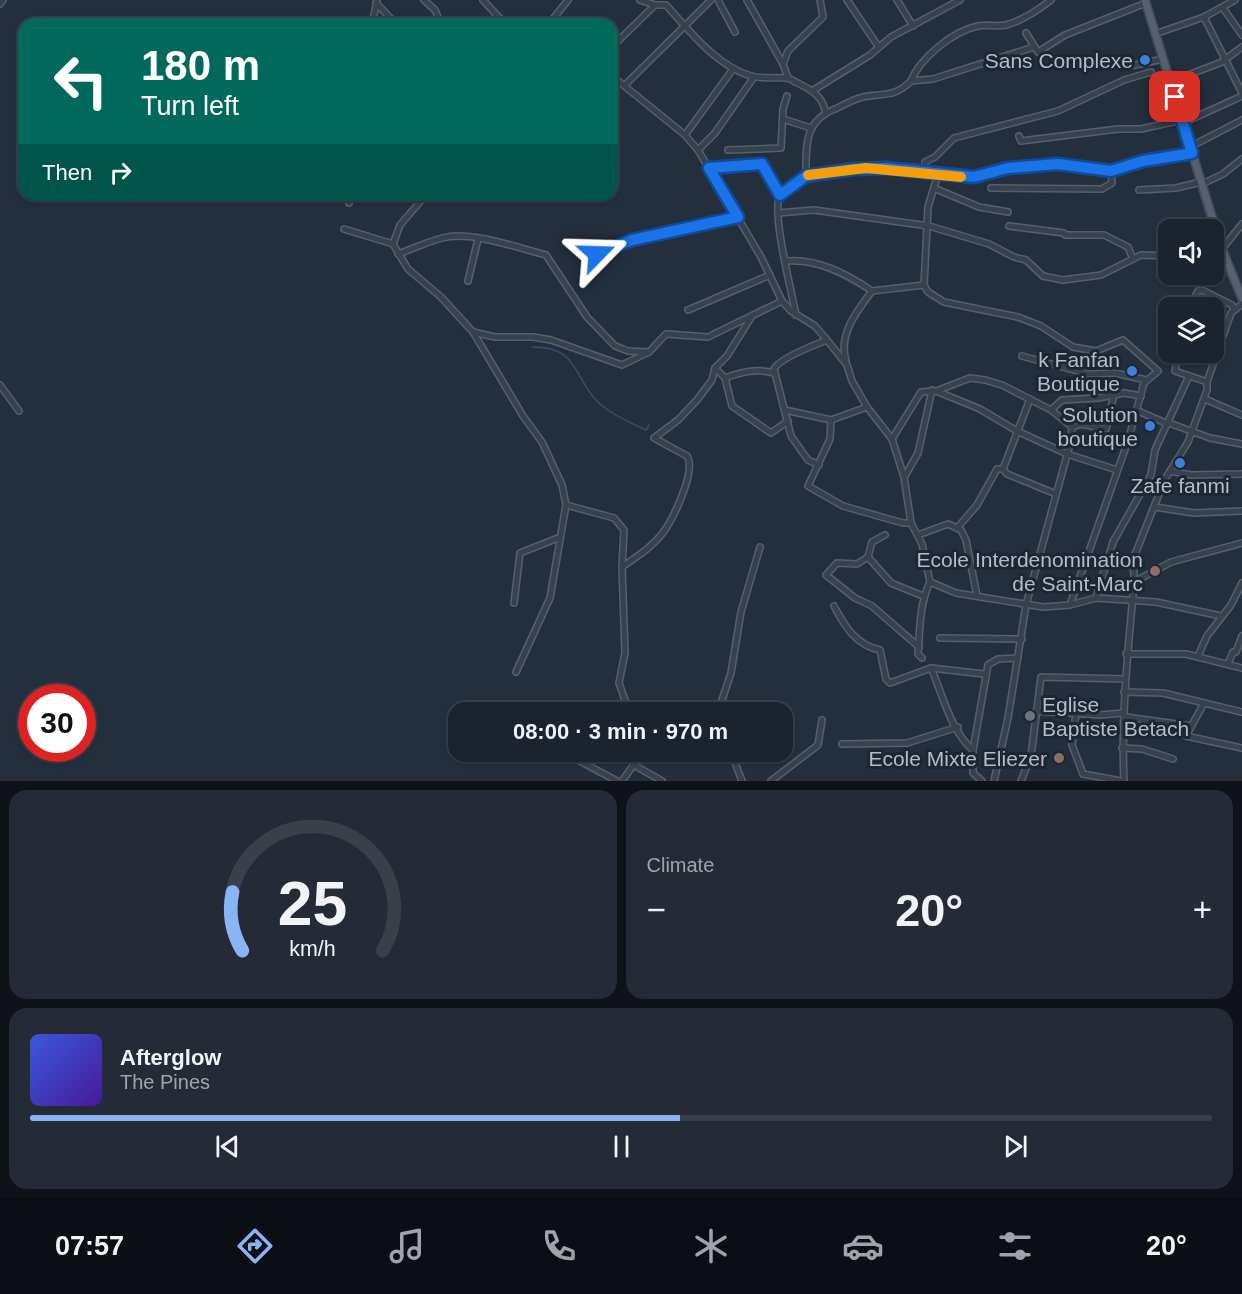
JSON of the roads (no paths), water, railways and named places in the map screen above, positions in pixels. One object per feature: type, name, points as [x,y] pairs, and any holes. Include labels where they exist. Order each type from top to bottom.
[{"type":"main road","points":[[1145,1],[1211,219]]},
{"type":"main road","points":[[1224,254],[1242,298]]},
{"type":"street","points":[[0,4],[3,0]]},
{"type":"street","points":[[424,0],[435,10],[438,18]]},
{"type":"street","points":[[483,0],[500,18]]},
{"type":"street","points":[[554,18],[568,0]]},
{"type":"street","points":[[640,0],[655,5],[666,5],[733,69],[754,77],[788,78],[823,100],[825,111]]},
{"type":"street","points":[[626,85],[711,0]]},
{"type":"street","points":[[718,0],[735,32]]},
{"type":"street","points":[[747,0],[783,64],[788,78]]},
{"type":"street","points":[[783,64],[788,51],[823,16],[820,0]]},
{"type":"street","points":[[847,0],[878,46]]},
{"type":"street","points":[[897,0],[913,26]]},
{"type":"street","points":[[812,91],[870,55],[878,46],[960,0]]},
{"type":"street","points":[[806,176],[806,154],[811,128],[825,111],[856,98],[891,96],[901,92],[923,61],[952,38],[977,26],[1004,25],[1031,13],[1051,0]]},
{"type":"street","points":[[1155,34],[1204,17],[1220,6],[1223,8],[1235,0]]},
{"type":"street","points":[[373,18],[377,1]]},
{"type":"street","points":[[377,1],[391,18]]},
{"type":"street","points":[[1026,33],[1038,52],[1065,35],[1145,1]]},
{"type":"street","points":[[618,41],[655,5]]},
{"type":"street","points":[[1223,8],[1242,35]]},
{"type":"street","points":[[1018,136],[1021,141],[1118,129],[1141,129],[1180,121],[1242,94],[1204,17]]},
{"type":"street","points":[[911,81],[933,79],[1034,47]]},
{"type":"street","points":[[1170,82],[1190,77],[1225,60],[1242,47]]},
{"type":"street","points":[[1114,64],[1135,65],[1163,59]]},
{"type":"street","points":[[685,135],[733,69]]},
{"type":"street","points":[[924,172],[925,162],[935,157],[954,138],[1058,111],[1124,80],[1151,72]]},
{"type":"street","points":[[698,150],[715,133],[754,77]]},
{"type":"street","points":[[618,80],[685,135],[698,150],[738,217],[782,301],[796,315],[815,326],[847,365]]},
{"type":"street","points":[[728,150],[781,148],[787,96]]},
{"type":"street","points":[[783,119],[811,128]]},
{"type":"street","points":[[780,195],[806,176],[866,168],[974,177],[1008,168],[1058,164],[1111,171],[1143,161],[1189,152],[1242,120]]},
{"type":"street","points":[[1138,190],[1199,184],[1223,174],[1242,159]]},
{"type":"street","points":[[709,168],[762,164],[780,195],[778,213],[796,315]]},
{"type":"street","points":[[991,188],[1102,189],[1112,183],[1111,171]]},
{"type":"street","points":[[938,174],[936,189],[928,207],[929,226],[924,285],[928,292],[944,302],[1018,317],[1041,326],[1072,347],[1096,351],[1123,340],[1158,371],[1146,380],[1138,411],[1070,605]]},
{"type":"street","points":[[936,189],[979,207],[1008,212]]},
{"type":"street","points":[[393,244],[400,225],[421,201]]},
{"type":"street","points":[[778,213],[814,210],[876,221],[929,226],[989,244],[1026,260],[1043,276],[1058,280],[1085,279],[1101,275],[1141,255],[1158,256]]},
{"type":"street","points":[[597,254],[632,240],[738,217]]},
{"type":"street","points":[[1224,247],[1240,233],[1242,224]]},
{"type":"street","points":[[1009,226],[1064,233],[1065,235],[1104,235],[1128,247],[1133,259]]},
{"type":"street","points":[[344,229],[393,244],[408,269],[441,297],[473,332],[523,416],[542,442],[562,485],[566,505],[558,538],[550,598],[516,672]]},
{"type":"street","points":[[398,254],[443,237],[478,239],[546,255],[586,317],[615,346],[628,351],[649,352]]},
{"type":"street","points":[[468,281],[478,239]]},
{"type":"street","points":[[786,261],[805,261],[830,267],[872,291],[924,285]]},
{"type":"street","points":[[688,310],[770,275]]},
{"type":"street","points":[[1195,297],[1198,291],[1202,290],[1217,297]]},
{"type":"street","points":[[872,291],[847,330],[843,345],[852,381],[867,407],[892,439],[904,477],[911,523],[918,535],[930,582],[923,596],[918,654],[922,658]]},
{"type":"street","points":[[1224,300],[1232,304],[1234,309]]},
{"type":"street","points":[[473,332],[495,337],[533,337],[551,340],[622,365],[649,352],[670,332],[708,337],[782,301]]},
{"type":"street","points":[[1076,714],[1072,745],[1083,774],[1122,781],[1126,654],[1134,582],[1132,568],[1134,556],[1170,471],[1192,432],[1205,399],[1227,322],[1234,309],[1242,304]]},
{"type":"street","points":[[622,567],[642,554],[662,534],[689,477],[690,461],[687,456],[654,438],[678,420],[697,400],[712,380],[715,368],[752,316]]},
{"type":"street","points":[[819,465],[808,460],[798,449],[774,373],[779,363],[791,358],[804,348],[827,340]]},
{"type":"street","points":[[1022,356],[1088,374],[1115,373],[1146,380]]},
{"type":"street","points":[[1176,363],[1175,371],[1208,382]]},
{"type":"street","points":[[715,368],[725,378],[732,406],[758,422],[767,432],[771,433],[788,421]]},
{"type":"street","points":[[725,378],[745,371],[764,370],[774,373]]},
{"type":"street","points":[[1096,598],[1113,542],[1151,476],[1155,450],[1189,376]]},
{"type":"street","points":[[892,439],[904,422],[915,398],[921,392],[970,378],[1002,385],[1051,410],[1072,428]]},
{"type":"street","points":[[0,385],[19,411]]},
{"type":"street","points":[[934,390],[980,409],[1067,454],[1117,470]]},
{"type":"street","points":[[904,477],[918,453],[934,390]]},
{"type":"street","points":[[1051,410],[1062,400],[1124,393],[1141,396]]},
{"type":"street","points":[[1072,428],[1081,424],[1106,429],[1114,394]]},
{"type":"street","points":[[1003,469],[1030,399]]},
{"type":"street","points":[[1205,399],[1242,415]]},
{"type":"street","points":[[785,410],[831,420],[867,407]]},
{"type":"street","points":[[1138,411],[1192,432],[1225,442],[1242,444]]},
{"type":"street","points":[[831,420],[830,439],[808,486],[843,506],[903,524],[911,523]]},
{"type":"street","points":[[994,781],[1022,639],[1026,605],[1072,428]]},
{"type":"street","points":[[958,527],[977,505],[997,469],[1003,469]]},
{"type":"street","points":[[1003,469],[1007,474],[1056,494]]},
{"type":"street","points":[[1170,471],[1191,475],[1242,474]]},
{"type":"street","points":[[566,505],[614,518],[624,530],[622,567],[625,653],[619,683],[626,702]]},
{"type":"street","points":[[1155,507],[1194,513],[1242,511]]},
{"type":"street","points":[[918,535],[948,524],[958,527],[966,540],[977,596]]},
{"type":"street","points":[[885,535],[872,542],[867,557],[857,564],[837,563],[826,575],[855,598],[872,606],[919,646]]},
{"type":"street","points":[[514,603],[520,553],[558,538]]},
{"type":"street","points":[[1134,582],[1171,562],[1242,543]]},
{"type":"street","points":[[721,702],[731,673],[741,612],[760,547]]},
{"type":"street","points":[[867,557],[891,584],[923,596]]},
{"type":"street","points":[[930,582],[945,591],[1043,607],[1070,605],[1096,598],[1156,602],[1221,616]]},
{"type":"street","points":[[1198,656],[1242,583]]},
{"type":"street","points":[[834,606],[843,624],[858,641],[866,647],[880,650],[886,679],[890,683],[931,668],[984,674]]},
{"type":"street","points":[[1228,664],[1242,636]]},
{"type":"street","points":[[940,638],[1022,639]]},
{"type":"street","points":[[1126,654],[1198,656],[1242,668]]},
{"type":"street","points":[[982,781],[973,773],[973,750],[984,674],[988,665],[998,659],[1018,658]]},
{"type":"street","points":[[931,668],[943,700],[967,745],[973,750]]},
{"type":"street","points":[[1021,781],[1031,756],[1041,677],[1125,679]]},
{"type":"street","points":[[1124,692],[1163,693],[1242,712]]},
{"type":"street","points":[[1204,703],[1186,736],[1242,747]]},
{"type":"street","points":[[1036,711],[1125,715],[1191,726]]},
{"type":"street","points":[[771,781],[818,745],[822,720]]},
{"type":"street","points":[[842,744],[907,743],[958,727]]},
{"type":"street","points":[[1122,748],[1142,749],[1173,759]]},
{"type":"street","points":[[582,762],[617,781]]},
{"type":"street","points":[[622,781],[636,762]]},
{"type":"street","points":[[735,762],[742,781]]},
{"type":"street","points":[[634,765],[662,781]]},
{"type":"waterway","points":[[1144,10],[1158,57]]},
{"type":"waterway","points":[[1165,78],[1170,94]]},
{"type":"waterway","points":[[1173,104],[1178,120]]},
{"type":"waterway","points":[[1179,124],[1188,151]]},
{"type":"waterway","points":[[1189,156],[1196,180]]},
{"type":"waterway","points":[[1197,184],[1208,219]]},
{"type":"waterway","points":[[1227,274],[1238,298]]},
{"type":"waterway","points":[[532,347],[547,348],[566,356],[600,404],[619,417],[646,430],[649,425]]},
{"type":"place","name":"Sans Complexe","points":[[1145,60]]},
{"type":"place","name":"k Fanfan Boutique","points":[[1132,371]]},
{"type":"place","name":"Solution boutique","points":[[1150,426]]},
{"type":"place","name":"Zafe fanmi","points":[[1180,463]]},
{"type":"place","name":"Ecole Interdenomination de Saint-Marc","points":[[1155,571]]},
{"type":"place","name":"Eglise Baptiste Betach","points":[[1030,716]]},
{"type":"place","name":"Ecole Mixte Eliezer","points":[[1059,758]]}]
